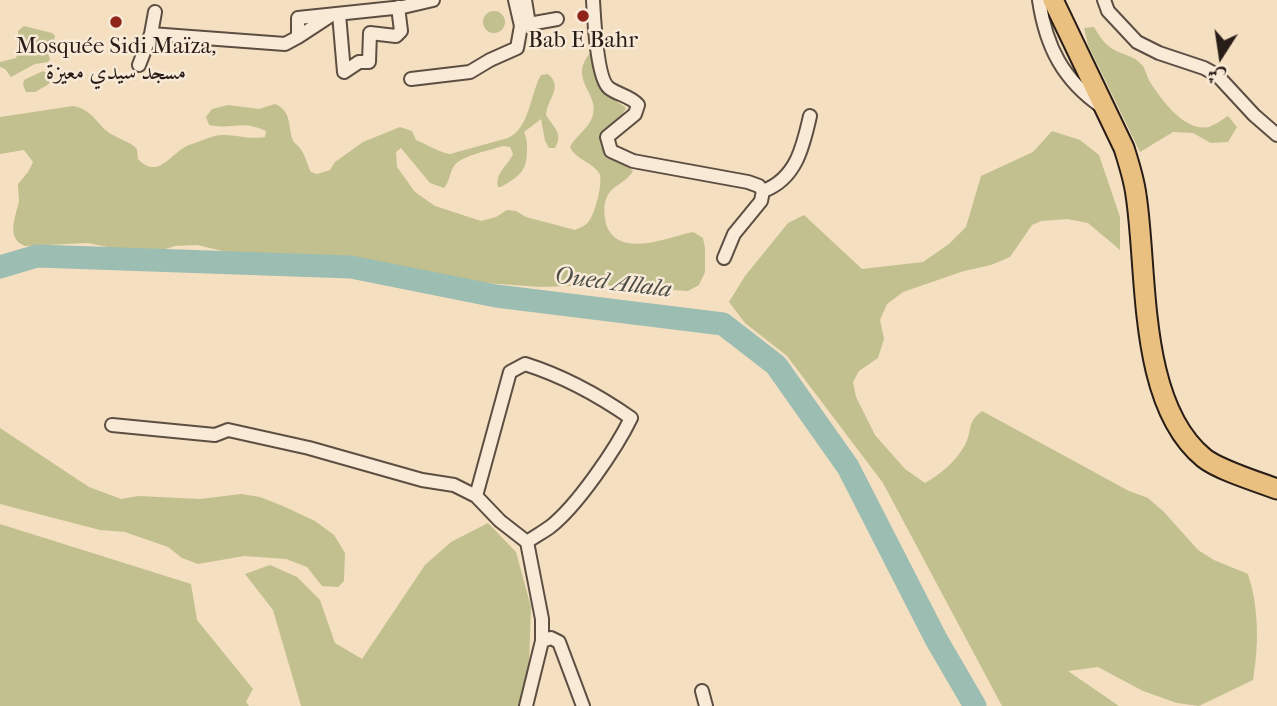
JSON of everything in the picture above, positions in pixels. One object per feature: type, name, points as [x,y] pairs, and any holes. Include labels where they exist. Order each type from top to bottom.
[{"type":"main road","points":[[1053,0],[1107,110],[1132,174],[1146,309],[1160,385],[1171,414],[1192,446],[1206,460],[1277,489]]},
{"type":"street","points":[[151,34],[285,44],[335,14],[433,0]]},
{"type":"street","points":[[515,0],[525,25]]},
{"type":"street","points":[[411,79],[470,72],[517,48],[525,25],[526,0]]},
{"type":"street","points":[[593,0],[604,82],[609,88],[635,100],[638,105],[635,114],[607,137],[611,151],[633,160],[748,182],[759,186],[763,191],[761,201],[734,234],[724,258]]},
{"type":"street","points":[[1039,0],[1048,41],[1068,79],[1107,110]]},
{"type":"street","points":[[1104,0],[1108,11],[1137,42],[1148,49],[1217,75],[1254,116],[1277,135]]},
{"type":"street","points":[[370,33],[396,36],[401,31],[398,7]]},
{"type":"street","points":[[335,14],[344,72],[359,62],[369,62],[370,10]]},
{"type":"street","points":[[139,65],[151,34],[155,12]]},
{"type":"street","points":[[525,25],[557,19]]},
{"type":"street","points":[[763,191],[774,187],[785,178],[797,162],[810,116]]},
{"type":"street","points":[[476,496],[510,372],[525,364],[552,372],[631,418],[579,496],[551,526],[527,542]]},
{"type":"street","points":[[112,425],[215,435],[228,430],[309,448],[422,480],[454,485],[476,496],[500,521],[527,542],[542,619],[542,641],[526,706]]},
{"type":"street","points":[[542,641],[551,638],[559,642],[583,706]]},
{"type":"street","points":[[702,691],[706,706]]},
{"type":"shaded area","points":[[490,11],[498,11],[505,18],[505,26],[498,33],[490,33],[483,26],[483,18]]},
{"type":"shaded area","points":[[24,26],[55,36],[54,40],[42,45],[41,49],[50,59],[11,77],[0,67],[0,62],[16,58],[18,31]]},
{"type":"shaded area","points":[[1094,27],[1108,46],[1142,65],[1160,97],[1182,119],[1200,127],[1209,127],[1228,116],[1237,127],[1228,142],[1211,143],[1193,133],[1173,132],[1140,152],[1088,45],[1084,28]]},
{"type":"shaded area","points":[[590,53],[594,56],[602,87],[610,97],[626,108],[620,118],[602,132],[603,148],[610,157],[633,171],[607,197],[604,210],[606,224],[612,235],[632,244],[693,232],[703,238],[705,272],[699,285],[688,291],[598,285],[540,287],[486,283],[436,276],[383,264],[231,253],[197,245],[175,246],[146,255],[88,243],[25,246],[15,238],[13,226],[19,201],[18,184],[33,162],[24,150],[0,154],[0,117],[73,106],[80,108],[108,132],[134,146],[138,159],[152,167],[165,163],[189,145],[213,137],[265,137],[266,131],[250,126],[209,125],[206,117],[212,109],[228,105],[259,109],[275,104],[284,110],[293,140],[303,153],[311,172],[317,174],[330,170],[335,162],[363,142],[400,127],[412,131],[416,140],[450,154],[508,138],[521,127],[541,75],[548,74],[555,84],[546,115],[557,130],[555,148],[549,148],[545,141],[541,119],[524,132],[527,157],[524,168],[501,187],[498,187],[500,173],[513,154],[510,147],[503,146],[457,162],[444,188],[430,183],[401,148],[396,152],[397,167],[415,192],[435,206],[481,221],[496,217],[507,210],[516,211],[526,217],[575,230],[586,224],[591,217],[600,182],[596,169],[576,155],[570,147],[593,115],[592,99],[582,71]]},
{"type":"shaded area","points":[[43,71],[51,79],[49,84],[35,92],[26,92],[24,80]]},
{"type":"shaded area","points":[[1052,131],[1080,140],[1099,155],[1120,217],[1120,250],[1088,223],[1067,219],[1041,221],[1032,225],[1010,257],[903,292],[887,304],[880,320],[884,339],[878,358],[859,371],[853,382],[856,397],[875,435],[905,469],[925,483],[957,456],[965,445],[974,419],[982,411],[1129,491],[1148,498],[1198,550],[1248,574],[1257,626],[1253,680],[1199,706],[1177,703],[1143,691],[1098,667],[1068,671],[1119,706],[1002,706],[883,483],[787,356],[745,323],[729,302],[745,276],[788,223],[804,215],[862,269],[923,262],[949,244],[966,227],[981,176],[1033,152]]},
{"type":"shaded area","points":[[0,428],[89,487],[121,499],[138,496],[200,499],[241,494],[260,497],[283,506],[315,521],[334,535],[345,553],[344,581],[338,587],[322,586],[307,567],[286,559],[244,556],[198,564],[182,558],[168,547],[125,532],[100,530],[0,504]]},
{"type":"shaded area","points":[[488,523],[516,552],[531,607],[529,664],[519,706],[301,706],[273,610],[245,574],[270,565],[297,577],[320,600],[335,643],[362,659],[425,565],[451,542]]},
{"type":"shaded area","points":[[0,524],[191,584],[197,620],[253,689],[246,702],[249,706],[0,706]]},
{"type":"waterway","name":"Oued Allala","points":[[0,267],[37,256],[351,267],[496,296],[723,324],[776,365],[848,467],[936,639],[975,706]]},
{"type":"place","name":"Bab E Bahr","points":[[583,16]]},
{"type":"place","name":"Mosquée Sidi Maïza, مسجد سيدي معيزة","points":[[116,22]]}]
